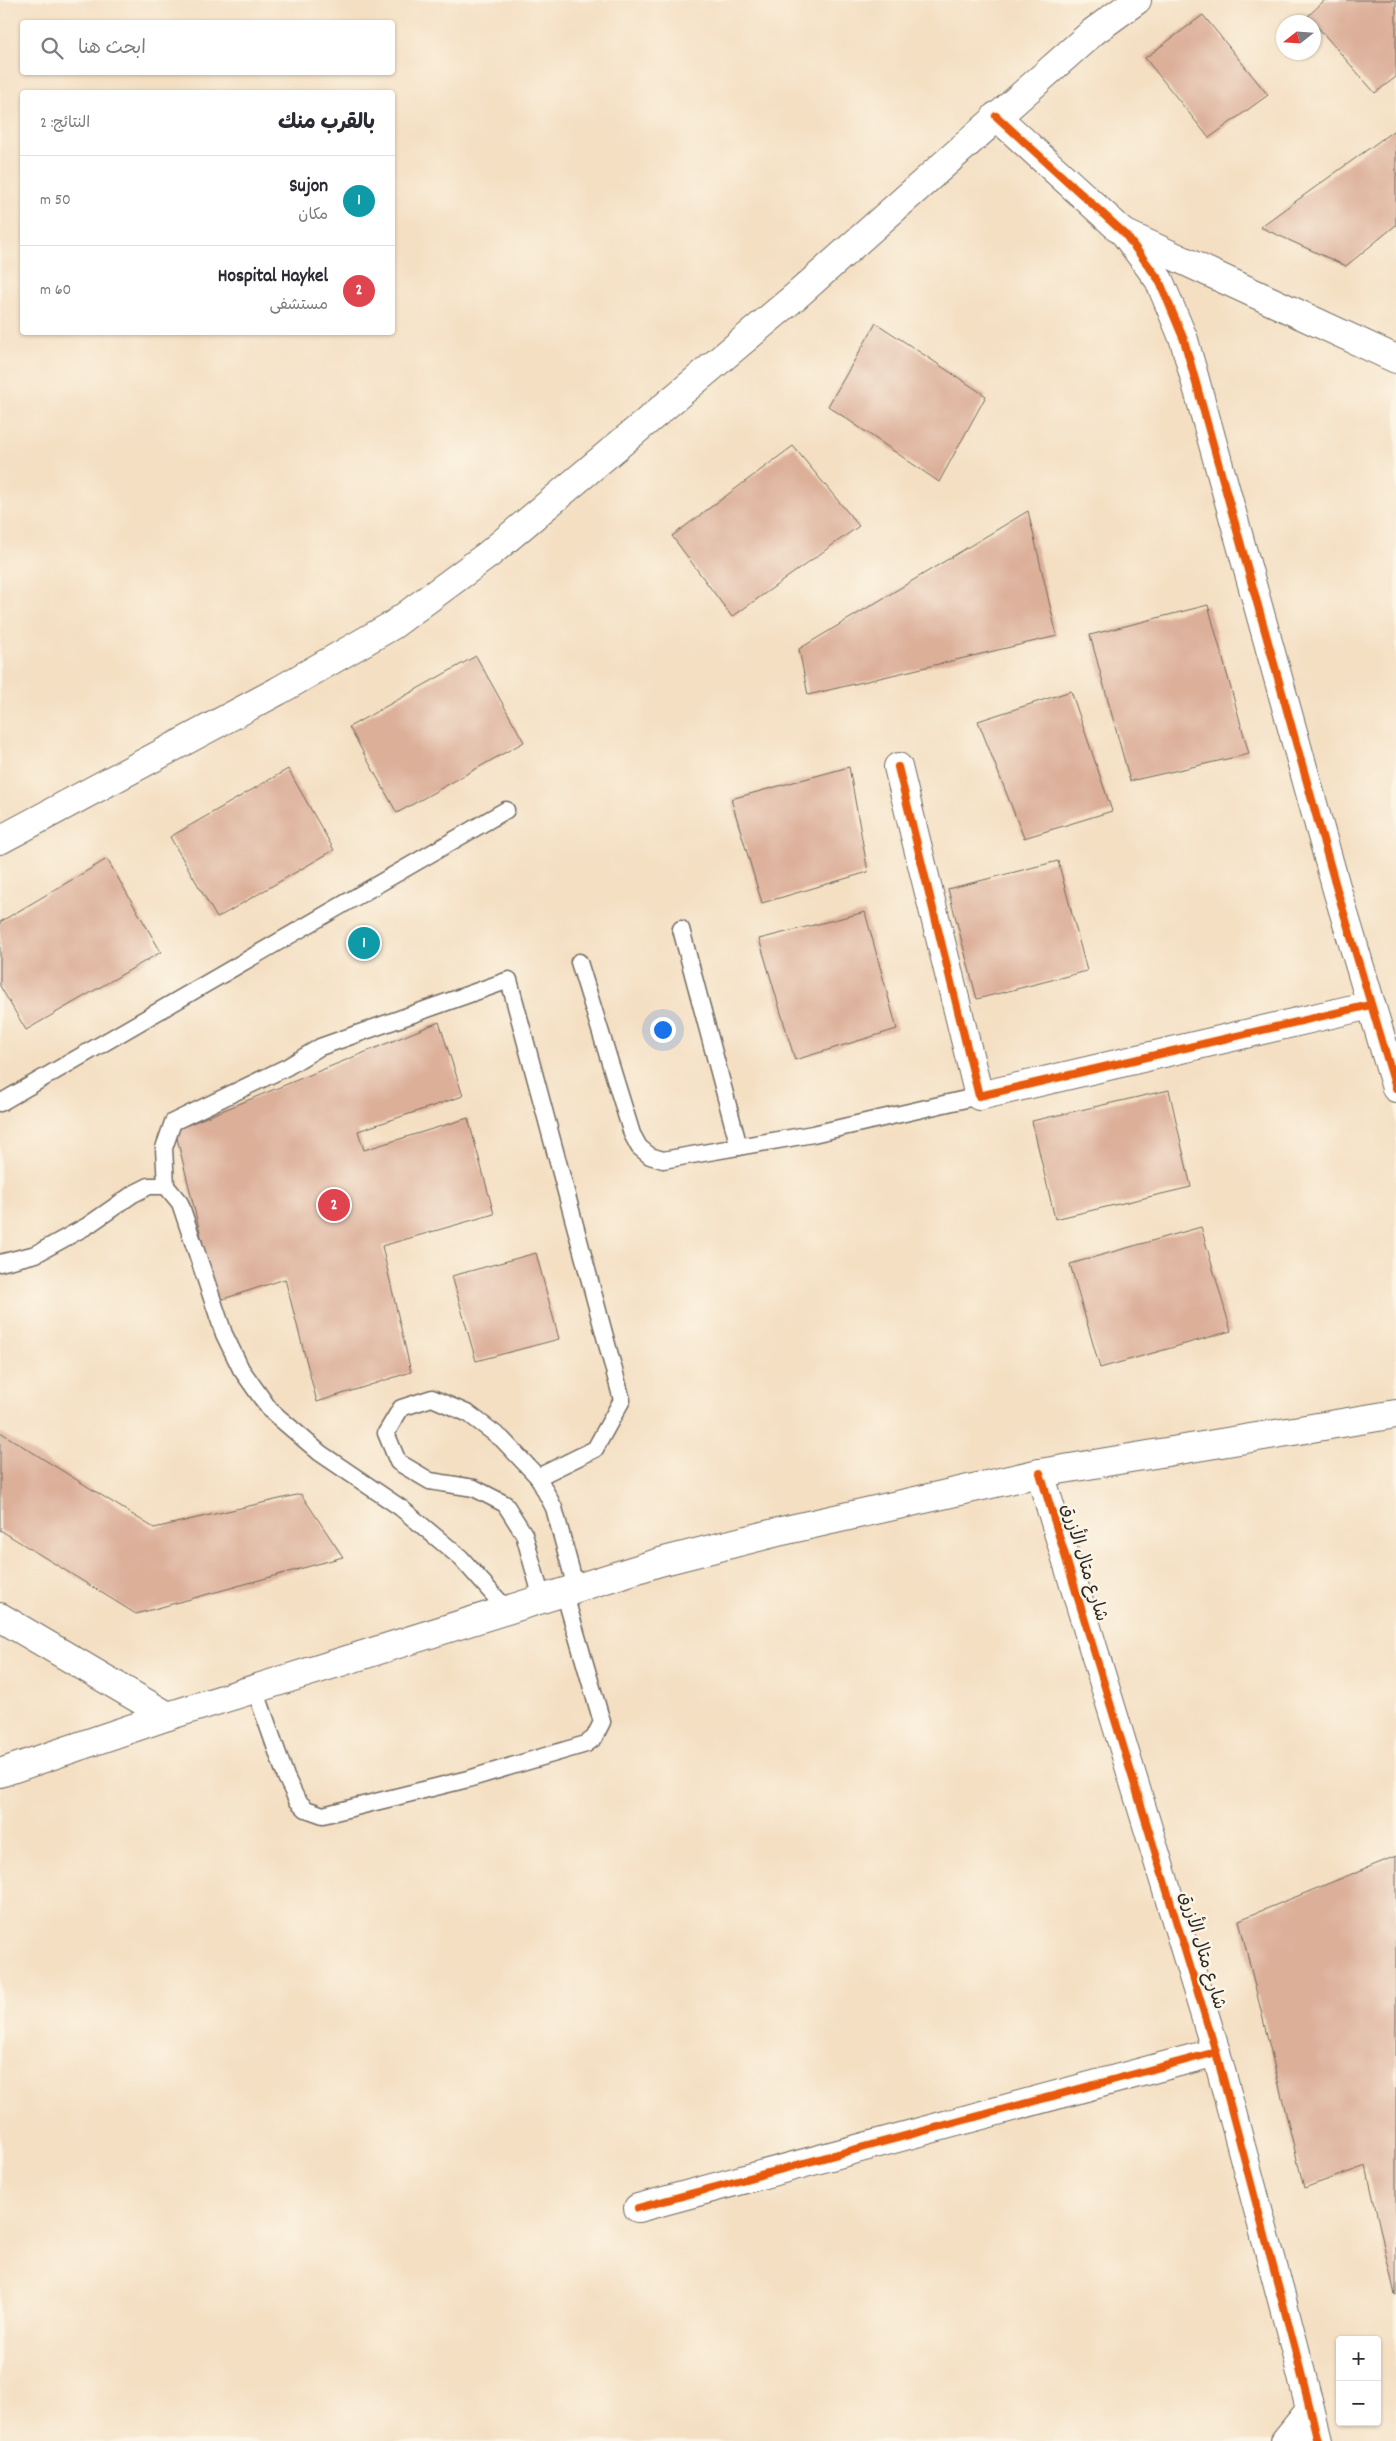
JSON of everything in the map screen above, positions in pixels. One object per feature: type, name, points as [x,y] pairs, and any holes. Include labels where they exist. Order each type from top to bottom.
[{"type":"street","points":[[0,840],[278,690],[392,625],[489,554],[796,296],[996,116],[1093,32],[1137,0]]},
{"type":"street","points":[[996,116],[1125,234],[1159,280],[1184,340],[1370,1005],[1396,1088]]},
{"type":"street","points":[[1125,234],[1396,359]]},
{"type":"street","points":[[898,767],[979,1096],[1370,1005]]},
{"type":"street","points":[[0,1773],[168,1716],[660,1562],[782,1531],[1040,1473],[1396,1414]]},
{"type":"street","name":"شارع متال الأزرق","points":[[1040,1473],[1216,2052],[1296,2349],[1318,2441]]},
{"type":"street","points":[[0,1617],[168,1716]]},
{"type":"street","points":[[638,2208],[1216,2052]]},
{"type":"street","points":[[1285,2441],[1310,2410]]},
{"type":"lane","points":[[0,1104],[506,810]]},
{"type":"lane","points":[[681,929],[739,1147]]},
{"type":"lane","points":[[579,962],[625,1116],[640,1147],[650,1156],[663,1160],[813,1134],[979,1096]]},
{"type":"lane","points":[[507,1610],[453,1551],[401,1508],[320,1453],[270,1410],[241,1369],[224,1334],[180,1202],[166,1186],[164,1148],[173,1122],[287,1067],[320,1047],[509,980],[622,1400],[595,1449],[538,1477]]},
{"type":"lane","points":[[0,1263],[36,1254],[87,1226],[149,1186],[166,1186]]},
{"type":"lane","points":[[255,1689],[286,1777],[297,1800],[306,1809],[323,1815],[468,1779],[586,1744],[594,1738],[602,1722],[561,1593],[554,1508],[538,1477],[502,1439],[469,1414],[432,1398],[401,1408],[386,1433],[398,1462],[430,1481],[474,1488],[505,1504],[561,1593]]},
{"type":"building","points":[[1325,0],[1396,0],[1396,77],[1375,93],[1321,31],[1321,15],[1309,15]]},
{"type":"building","points":[[1203,15],[1268,95],[1209,138],[1145,58]]},
{"type":"building","points":[[1396,129],[1396,225],[1346,266],[1260,227]]},
{"type":"building","points":[[876,323],[986,396],[939,482],[828,406]]},
{"type":"building","points":[[793,446],[859,526],[732,617],[672,536]]},
{"type":"building","points":[[1028,511],[1057,636],[808,695],[799,649]]},
{"type":"building","points":[[1208,605],[1249,754],[1130,781],[1090,635]]},
{"type":"building","points":[[476,656],[524,742],[397,813],[349,727]]},
{"type":"building","points":[[1071,691],[1112,811],[1024,838],[978,721]]},
{"type":"building","points":[[849,767],[868,872],[762,903],[731,799]]},
{"type":"building","points":[[288,769],[334,850],[217,918],[170,837]]},
{"type":"building","points":[[107,859],[161,952],[26,1030],[0,986],[0,922]]},
{"type":"building","points":[[1058,861],[1087,971],[977,999],[948,889]]},
{"type":"building","points":[[865,912],[897,1029],[795,1060],[759,939]]},
{"type":"building","points":[[439,1022],[463,1096],[358,1131],[364,1150],[468,1118],[494,1214],[382,1246],[411,1372],[317,1402],[285,1279],[217,1301],[175,1130]]},
{"type":"building","points":[[1169,1090],[1191,1187],[1055,1219],[1032,1121]]},
{"type":"building","points":[[1201,1227],[1231,1331],[1100,1368],[1070,1264]]},
{"type":"building","points":[[536,1253],[559,1339],[476,1361],[452,1276]]},
{"type":"building","points":[[0,1432],[154,1528],[301,1494],[343,1557],[136,1614],[0,1530]]},
{"type":"building","points":[[1396,1856],[1395,2295],[1366,2166],[1304,2188],[1239,1920]]},
{"type":"cycle path","points":[[996,116],[1125,234],[1159,280],[1184,340],[1337,890],[1396,1088]]},
{"type":"cycle path","points":[[898,767],[979,1096],[1370,1005]]},
{"type":"cycle path","points":[[1040,1473],[1216,2052],[1318,2441]]},
{"type":"cycle path","points":[[638,2208],[1216,2052]]},
{"type":"place","name":"Sujon","points":[[364,943]]},
{"type":"place","name":"Hospital Haykel","points":[[334,1205]]}]
